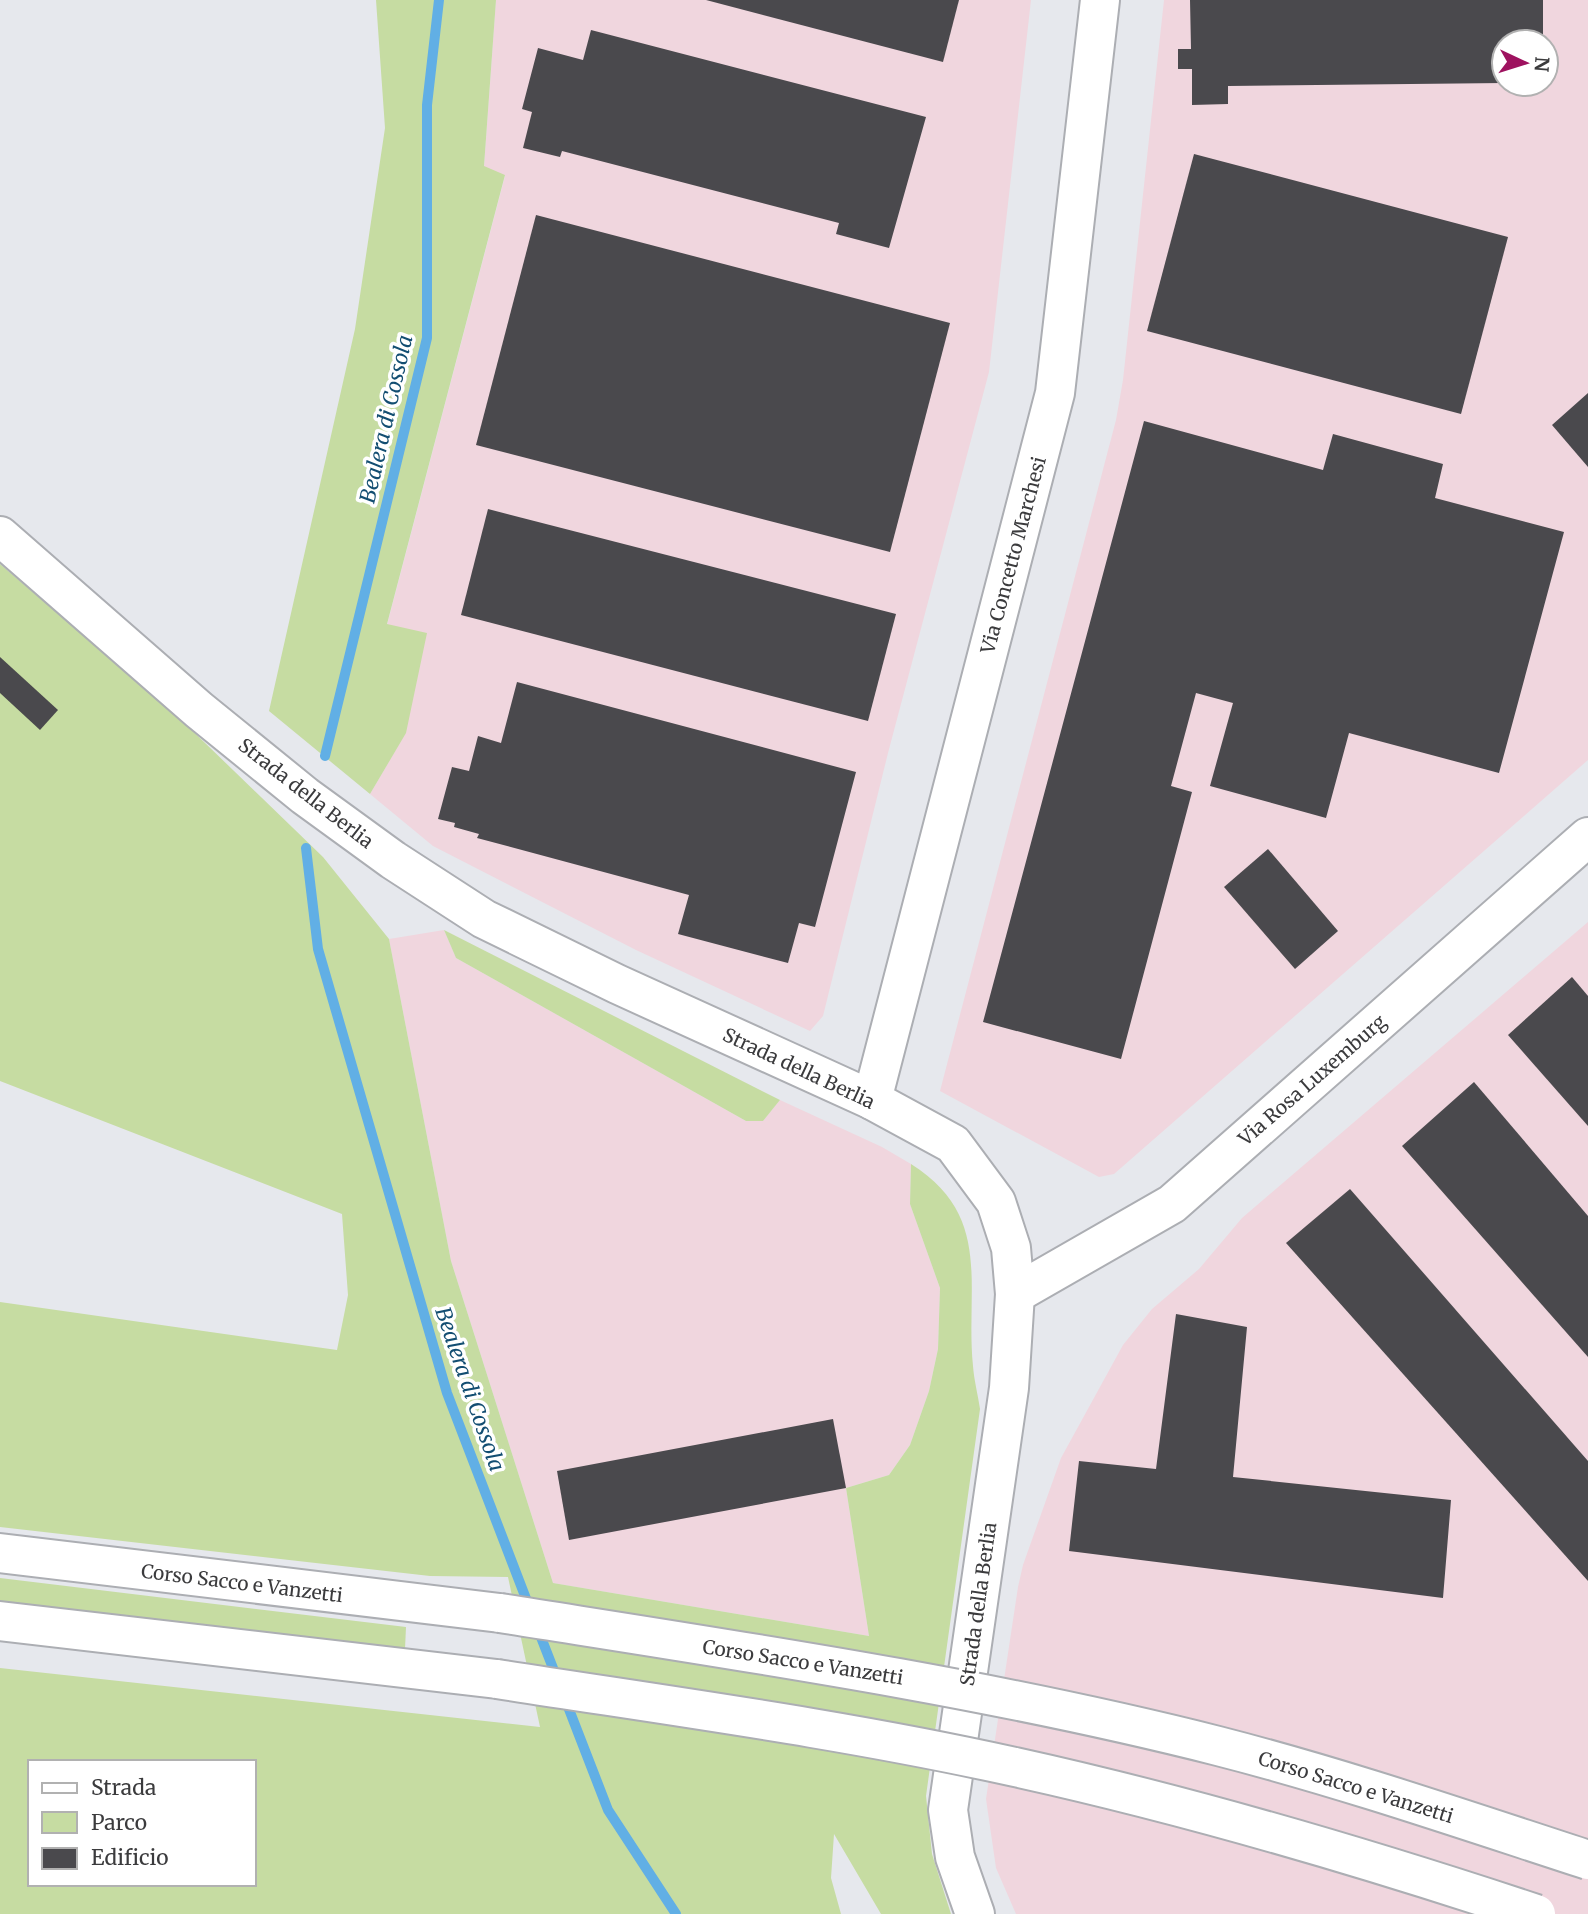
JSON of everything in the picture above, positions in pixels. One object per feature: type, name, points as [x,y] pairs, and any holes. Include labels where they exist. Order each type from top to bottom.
[{"type":"street","name":"Via Concetto Marchesi","points":[[872,1100],[1055,393],[1100,0]]},
{"type":"street","name":"Strada della Berlia","points":[[0,536],[200,710],[295,788],[438,889],[484,919],[617,984],[872,1100],[953,1144],[996,1202],[1011,1248],[1015,1294],[1007,1402],[948,1810],[955,1857],[975,1914]]},
{"type":"street","name":"Via Rosa Luxemburg","points":[[1015,1294],[1172,1204],[1588,837]]},
{"type":"street","name":"Corso Sacco e Vanzetti","points":[[0,1553],[500,1613],[856,1669],[1021,1701],[1218,1746],[1406,1800],[1588,1860]]},
{"type":"street","points":[[0,1621],[497,1679],[857,1735],[1015,1767],[1203,1812],[1391,1866],[1536,1914]]},
{"type":"shaded area","points":[[496,0],[1031,0],[989,372],[888,753],[823,1016],[810,1031],[636,950],[433,846],[370,794],[406,732],[387,625],[505,176],[484,167]]},
{"type":"shaded area","points":[[1164,0],[1588,0],[1588,760],[1114,1174],[1099,1177],[940,1091],[1116,420],[1123,380]]},
{"type":"shaded area","points":[[1588,922],[1588,1914],[1016,1914],[996,1868],[986,1799],[1018,1587],[1023,1565],[1061,1458],[1123,1345],[1152,1309],[1199,1269],[1242,1218]]},
{"type":"shaded area","points":[[444,930],[456,958],[746,1121],[763,1121],[780,1100],[882,1147],[911,1164],[910,1204],[940,1288],[938,1349],[929,1391],[910,1445],[889,1475],[846,1488],[869,1636],[553,1583],[451,1261],[389,939]]},
{"type":"green space","points":[[376,0],[496,0],[484,166],[505,175],[387,624],[427,633],[406,733],[370,794],[269,711],[355,329],[385,128]]},
{"type":"green space","points":[[0,564],[173,712],[323,857],[389,939],[451,1261],[553,1583],[869,1636],[846,1488],[889,1475],[910,1445],[929,1391],[938,1349],[940,1288],[910,1204],[911,1164],[937,1184],[955,1206],[965,1230],[970,1255],[971,1337],[980,1409],[926,1796],[932,1854],[951,1914],[881,1914],[834,1834],[831,1878],[841,1914],[0,1914],[0,1668],[540,1727],[508,1577],[430,1576],[0,1527],[0,1302],[337,1350],[348,1295],[342,1214],[0,1081]]},
{"type":"green space","points":[[444,930],[780,1100],[763,1121],[746,1121],[456,958]]},
{"type":"green space","points":[[0,1578],[406,1627],[405,1649],[0,1602]]},
{"type":"building","points":[[706,0],[959,0],[943,62]]},
{"type":"building","points":[[1190,0],[1543,0],[1543,28],[1490,28],[1490,83],[1228,86],[1228,104],[1192,105],[1192,69],[1178,69],[1178,49],[1191,49]]},
{"type":"building","points":[[591,30],[926,117],[889,248],[836,234],[839,223],[562,151],[560,157],[523,148],[532,112],[522,109],[538,48],[583,60]]},
{"type":"building","points":[[1194,154],[1508,237],[1461,414],[1147,331]]},
{"type":"building","points":[[536,215],[950,323],[890,552],[476,445]]},
{"type":"building","points":[[1588,393],[1588,467],[1552,425]]},
{"type":"building","points":[[1144,421],[1323,470],[1333,434],[1443,464],[1435,498],[1564,532],[1499,773],[1349,733],[1326,818],[1210,786],[1233,703],[1196,693],[1171,786],[1192,792],[1121,1059],[983,1022]]},
{"type":"building","points":[[488,509],[896,614],[868,721],[461,615]]},
{"type":"building","points":[[0,657],[58,710],[40,730],[0,693]]},
{"type":"building","points":[[517,682],[856,772],[815,927],[799,923],[788,963],[678,934],[689,895],[477,838],[479,834],[438,819],[452,767],[469,771],[478,736],[501,743]]},
{"type":"building","points":[[1268,849],[1338,931],[1295,969],[1224,887]]},
{"type":"building","points":[[1572,977],[1588,996],[1588,1126],[1508,1035]]},
{"type":"building","points":[[1474,1082],[1588,1216],[1588,1357],[1402,1146]]},
{"type":"building","points":[[1350,1189],[1588,1461],[1588,1581],[1286,1243]]},
{"type":"building","points":[[1176,1314],[1247,1327],[1233,1477],[1451,1500],[1443,1598],[1069,1551],[1079,1461],[1156,1469]]},
{"type":"building","points":[[833,1419],[846,1488],[569,1540],[557,1471]]},
{"type":"waterway","name":"Bealera di Cossola","points":[[325,756],[427,338],[427,105],[439,0]]},
{"type":"waterway","name":"Bealera di Cossola","points":[[306,848],[318,949],[447,1393],[530,1609]]},
{"type":"waterway","name":"Bealera di Cossola","points":[[537,1627],[558,1681]]},
{"type":"waterway","name":"Bealera di Cossola","points":[[565,1699],[608,1810],[676,1914]]}]
